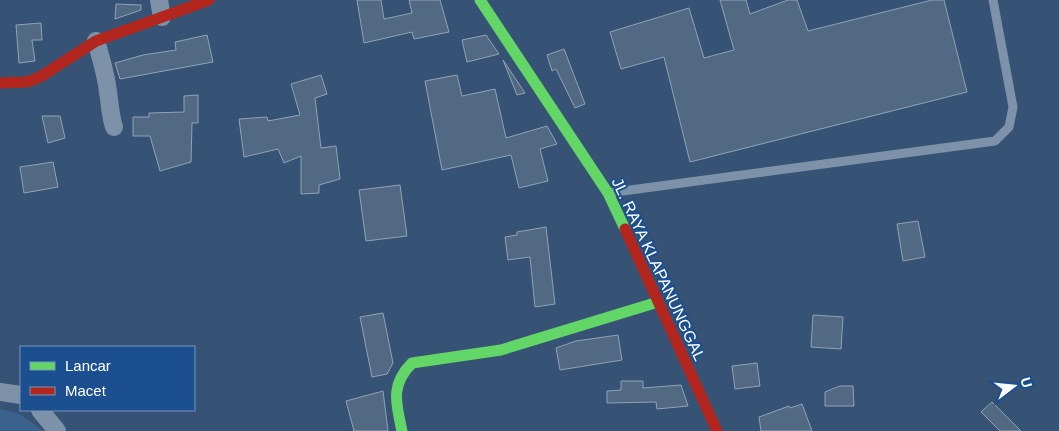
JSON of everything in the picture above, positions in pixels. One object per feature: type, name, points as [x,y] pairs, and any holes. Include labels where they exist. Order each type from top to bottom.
[{"type":"street","points":[[0,83],[27,82],[40,77],[96,41],[161,8],[209,0]]},
{"type":"street","name":"JL. RAYA KLAPANUNGGAL","points":[[480,0],[608,193],[717,431]]},
{"type":"street","points":[[96,41],[108,92],[109,111],[114,127]]},
{"type":"street","points":[[402,431],[396,397],[396,382],[402,372],[412,363],[501,350],[658,302]]},
{"type":"street","points":[[0,392],[20,394]]},
{"type":"street","points":[[41,411],[57,431]]},
{"type":"lane","points":[[608,193],[996,141],[1009,127],[1013,107],[993,0]]},
{"type":"water","points":[[0,409],[18,413],[44,431],[0,431]]},
{"type":"building","points":[[357,0],[381,0],[384,19],[412,13],[409,0],[440,0],[449,32],[414,39],[412,32],[364,43]]},
{"type":"building","points":[[720,0],[746,0],[750,14],[788,0],[797,0],[808,31],[932,0],[944,0],[967,92],[690,162],[664,57],[621,69],[610,32],[689,8],[704,58],[734,50]]},
{"type":"building","points":[[116,4],[141,5],[141,10],[115,19]]},
{"type":"building","points":[[41,23],[42,40],[32,40],[35,61],[19,63],[16,25]]},
{"type":"building","points":[[207,35],[213,62],[120,79],[115,63],[143,55],[176,50],[175,42]]},
{"type":"building","points":[[486,35],[499,54],[467,62],[462,40]]},
{"type":"building","points":[[564,49],[585,104],[575,108],[556,69],[552,71],[547,55]]},
{"type":"building","points":[[503,60],[525,93],[517,95]]},
{"type":"building","points":[[321,75],[327,94],[315,98],[321,148],[336,146],[340,179],[319,185],[319,193],[301,194],[301,156],[284,163],[278,149],[244,157],[239,119],[267,117],[268,121],[300,115],[291,84]]},
{"type":"building","points":[[457,75],[462,96],[495,89],[506,138],[547,126],[557,144],[540,149],[548,181],[519,188],[511,155],[442,170],[425,81]]},
{"type":"building","points":[[198,95],[198,123],[192,123],[191,162],[160,171],[150,136],[133,136],[133,117],[149,117],[149,113],[184,112],[184,96]]},
{"type":"building","points":[[42,116],[60,116],[65,138],[48,143]]},
{"type":"building","points":[[53,162],[58,187],[24,193],[20,167]]},
{"type":"building","points":[[400,185],[407,236],[366,241],[359,190]]},
{"type":"building","points":[[918,221],[925,257],[903,261],[897,224]]},
{"type":"building","points":[[546,227],[555,304],[535,307],[530,257],[508,260],[505,237],[517,235],[517,232]]},
{"type":"building","points":[[383,313],[393,363],[387,374],[372,377],[360,317]]},
{"type":"building","points":[[813,315],[843,317],[841,349],[811,347]]},
{"type":"building","points":[[618,335],[622,360],[560,370],[556,348],[576,341]]},
{"type":"building","points":[[757,363],[760,386],[735,389],[732,366]]},
{"type":"building","points":[[621,381],[643,381],[643,388],[681,385],[688,406],[657,409],[656,402],[607,403],[607,391],[621,390]]},
{"type":"building","points":[[840,386],[853,386],[854,406],[825,406],[825,392]]},
{"type":"building","points":[[383,391],[388,431],[354,431],[346,401]]},
{"type":"building","points":[[992,402],[1021,431],[1000,431],[981,412]]},
{"type":"building","points":[[802,404],[812,431],[761,431],[759,417],[789,406],[790,408]]},
{"type":"traffic: fast","points":[[480,0],[608,193],[625,229]]},
{"type":"traffic: fast","points":[[402,431],[396,395],[400,379],[412,363],[501,350],[658,302]]},
{"type":"traffic: jam","points":[[0,83],[27,82],[40,77],[96,41],[209,0]]},
{"type":"traffic: jam","points":[[625,229],[717,431]]}]
